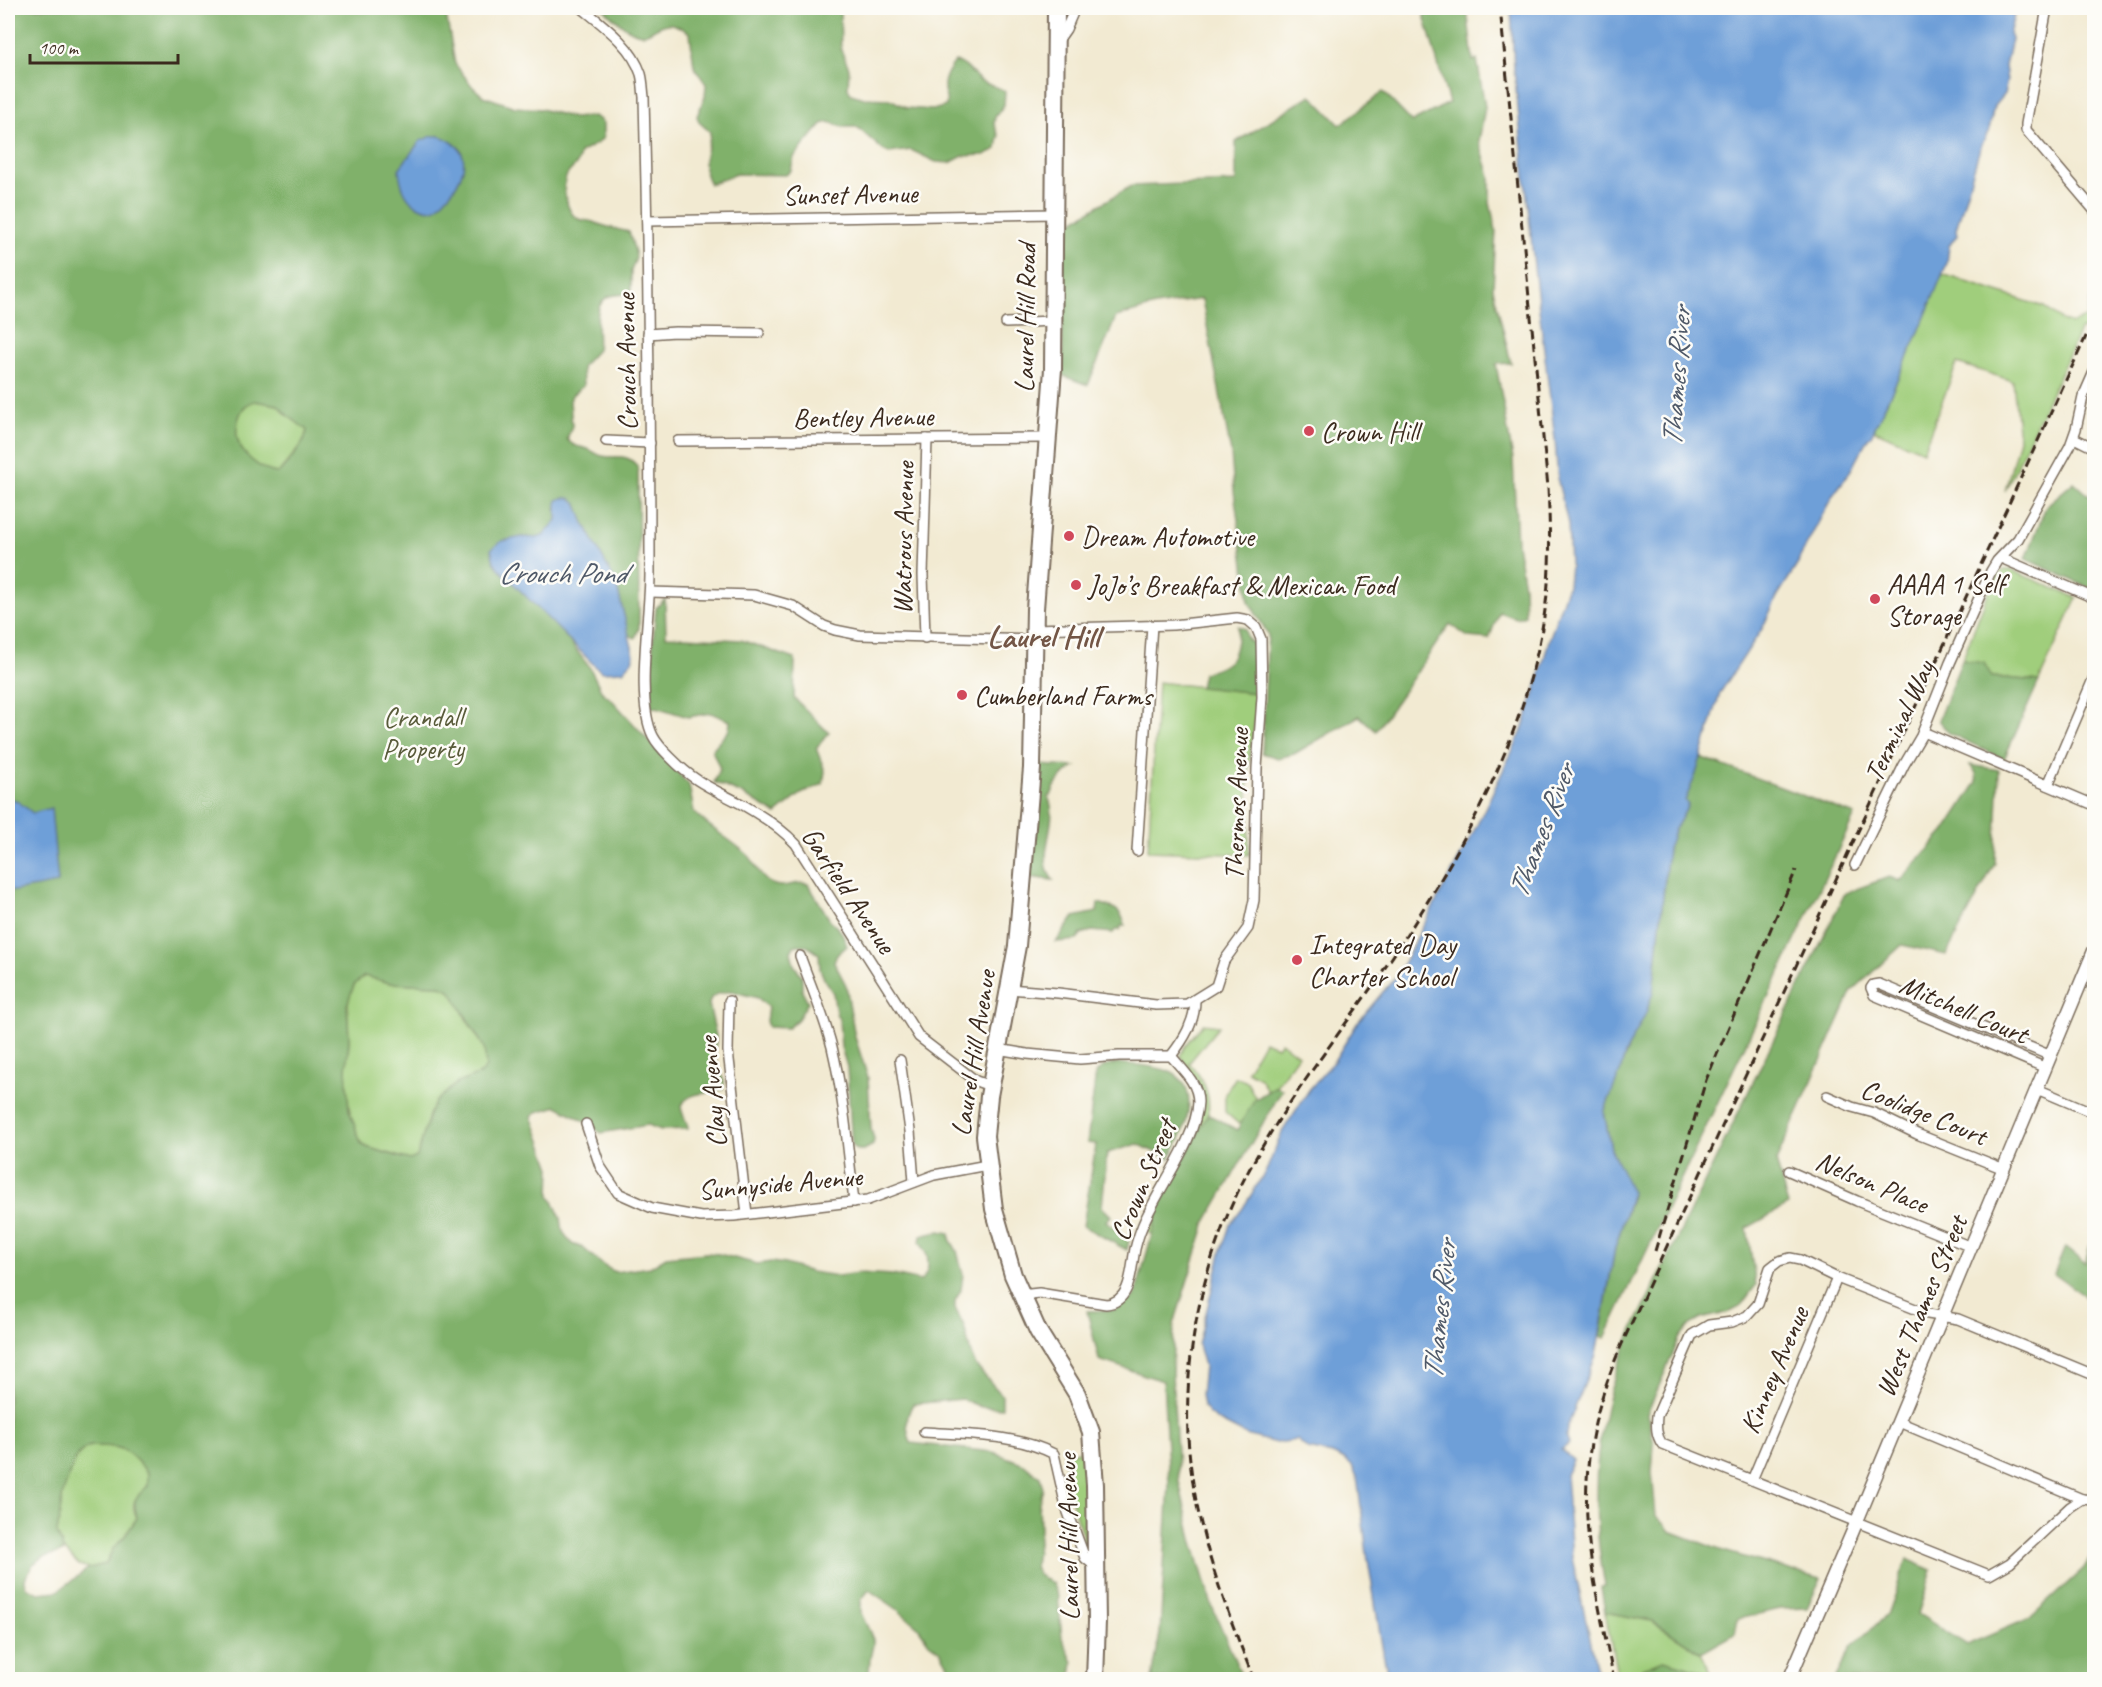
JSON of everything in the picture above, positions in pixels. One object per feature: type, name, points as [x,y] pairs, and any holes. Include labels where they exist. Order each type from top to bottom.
[{"type":"highway","name":"Laurel Hill Road","points":[[1034,634],[1048,438],[1053,321],[1056,8]]},
{"type":"highway","name":"Laurel Hill Avenue","points":[[1034,634],[1034,726],[1031,786],[1018,931],[990,1086],[985,1127],[987,1165],[998,1228],[1021,1295],[1041,1337],[1077,1394],[1090,1425],[1095,1456],[1095,1680]]},
{"type":"main road","name":"West Thames Street","points":[[1789,1680],[1899,1422],[2094,951]]},
{"type":"street","name":"Crouch Avenue","points":[[582,8],[612,33],[629,52],[641,74],[644,97],[650,443],[650,592],[644,686],[645,716],[653,737]]},
{"type":"street","points":[[1056,44],[1066,29],[1075,8]]},
{"type":"street","points":[[2047,8],[2026,130],[2094,210]]},
{"type":"street","name":"Sunset Avenue","points":[[647,221],[1054,214]]},
{"type":"street","points":[[1006,323],[1053,321]]},
{"type":"street","points":[[648,334],[759,333]]},
{"type":"street","name":"Terminal Way","points":[[1855,865],[1904,765],[1923,732],[1987,581],[2001,558],[2018,539],[2074,438],[2081,403],[2094,372]]},
{"type":"street","name":"Bentley Avenue","points":[[678,441],[1048,438]]},
{"type":"street","points":[[2074,438],[2094,448]]},
{"type":"street","name":"Watrous Avenue","points":[[925,638],[923,575],[927,439]]},
{"type":"street","points":[[606,441],[650,443]]},
{"type":"street","points":[[2001,558],[2094,598]]},
{"type":"street","name":"Thermos Avenue","points":[[650,592],[754,595],[793,606],[824,626],[842,632],[870,636],[925,638],[1034,634],[1242,618],[1248,620],[1254,625],[1261,639],[1262,697],[1257,768],[1253,912],[1246,933],[1221,965],[1216,986],[1195,1000]]},
{"type":"street","points":[[1137,851],[1152,625]]},
{"type":"street","points":[[2048,785],[2094,677]]},
{"type":"street","points":[[1923,732],[2094,805]]},
{"type":"street","name":"Garfield Avenue","points":[[653,737],[666,754],[693,779],[748,808],[777,827],[796,844],[919,1037],[976,1081],[990,1086]]},
{"type":"street","points":[[800,956],[825,1023],[835,1061],[854,1202]]},
{"type":"street","name":"Mitchell Court","points":[[2046,1068],[1874,995],[1871,992],[1872,986],[1879,984],[2051,1056]]},
{"type":"street","points":[[997,1049],[1080,1059],[1171,1056],[1190,1026],[1195,1011],[1195,1000],[1177,1006],[1009,989]]},
{"type":"street","name":"Clay Avenue","points":[[729,1001],[728,1051],[747,1214]]},
{"type":"street","name":"Crown Street","points":[[1021,1295],[1039,1293],[1106,1304],[1116,1302],[1124,1294],[1136,1244],[1146,1217],[1183,1147],[1197,1112],[1198,1099],[1194,1084],[1171,1056]]},
{"type":"street","points":[[900,1060],[910,1131],[914,1182]]},
{"type":"street","points":[[2037,1089],[2094,1113]]},
{"type":"street","name":"Coolidge Court","points":[[1827,1096],[1874,1113],[1917,1134],[2004,1168]]},
{"type":"street","name":"Sunnyside Avenue","points":[[586,1124],[600,1166],[614,1190],[652,1208],[694,1216],[747,1214],[854,1202],[875,1198],[934,1175],[987,1165]]},
{"type":"street","name":"Nelson Place","points":[[1789,1171],[1971,1247]]},
{"type":"street","points":[[2082,1499],[2070,1507],[2010,1563],[1989,1575],[1662,1444],[1657,1436],[1657,1416],[1692,1335],[1709,1325],[1732,1322],[1747,1316],[1758,1304],[1770,1268],[1779,1261],[1790,1258],[1800,1260],[1837,1278],[1928,1314],[1958,1319],[2094,1375]]},
{"type":"street","name":"Kinney Avenue","points":[[1752,1480],[1837,1278]]},
{"type":"street","points":[[1899,1422],[2082,1499],[2094,1500]]},
{"type":"street","points":[[924,1432],[999,1438],[1042,1448],[1054,1454],[1066,1507],[1085,1558],[1096,1567]]},
{"type":"green space","name":"Crandall Property","points":[[8,8],[445,8],[455,64],[483,96],[515,107],[541,109],[574,118],[594,116],[603,124],[603,138],[580,153],[577,162],[566,177],[567,202],[571,213],[579,219],[629,232],[636,258],[631,271],[631,291],[608,297],[600,307],[597,321],[597,350],[582,366],[583,386],[572,395],[570,401],[572,426],[567,439],[574,445],[600,455],[630,459],[638,467],[639,628],[635,638],[629,635],[616,583],[583,521],[576,502],[556,507],[557,520],[543,536],[522,537],[491,549],[494,562],[560,629],[590,668],[602,692],[612,700],[689,785],[694,812],[749,856],[768,882],[777,886],[808,884],[830,920],[842,933],[847,946],[837,955],[834,962],[846,985],[855,1037],[868,1078],[871,1129],[874,1139],[873,1145],[864,1150],[857,1150],[852,1146],[847,1067],[841,1047],[839,1019],[833,993],[820,969],[819,954],[804,945],[794,946],[791,952],[794,965],[802,976],[802,990],[808,1002],[798,1019],[788,1028],[768,1027],[766,1021],[768,1007],[758,998],[731,991],[711,998],[709,1004],[716,1036],[715,1057],[724,1082],[723,1089],[695,1095],[685,1100],[681,1105],[688,1129],[661,1130],[648,1125],[601,1133],[557,1106],[537,1112],[532,1116],[551,1168],[550,1195],[561,1218],[563,1232],[572,1244],[583,1248],[615,1272],[650,1267],[666,1257],[706,1253],[757,1264],[771,1262],[785,1264],[811,1272],[838,1276],[858,1273],[893,1275],[921,1281],[927,1272],[928,1262],[926,1252],[920,1243],[921,1236],[940,1231],[950,1233],[950,1239],[957,1251],[963,1274],[955,1308],[964,1326],[976,1366],[1002,1395],[1002,1408],[981,1407],[962,1399],[913,1404],[908,1418],[909,1438],[911,1443],[993,1452],[1024,1464],[1040,1477],[1043,1489],[1039,1502],[1040,1529],[1035,1565],[1037,1574],[1052,1583],[1058,1597],[1062,1638],[1073,1662],[1071,1679],[956,1679],[940,1651],[929,1643],[918,1627],[869,1590],[861,1600],[861,1613],[873,1639],[869,1672],[864,1679],[8,1680]],"holes":[[[439,136],[461,150],[458,180],[440,204]],[[255,401],[278,405],[307,430],[300,447],[278,473],[256,464],[240,446],[237,434],[238,420],[240,413]],[[364,976],[390,983],[438,985],[450,990],[484,1047],[486,1066],[482,1073],[456,1084],[435,1102],[417,1157],[410,1160],[366,1147],[361,1143],[349,1110],[346,1069],[349,1041],[347,1005],[354,985]],[[90,1446],[111,1446],[124,1450],[148,1473],[148,1486],[135,1500],[137,1518],[113,1549],[106,1564],[89,1568],[58,1591],[38,1593],[26,1586],[25,1579],[33,1564],[44,1557],[63,1552],[57,1533],[63,1492],[75,1459]]]},
{"type":"green space","points":[[602,8],[840,8],[841,50],[849,68],[848,88],[851,94],[864,98],[890,99],[907,108],[933,110],[946,106],[945,79],[955,62],[960,63],[979,80],[1005,92],[1004,105],[995,117],[994,124],[999,136],[997,149],[984,155],[963,156],[950,163],[936,162],[911,150],[889,153],[857,127],[843,127],[829,122],[822,124],[794,157],[791,170],[786,175],[736,174],[710,184],[704,164],[710,132],[699,122],[697,116],[705,97],[706,84],[694,67],[690,33],[679,26],[667,24],[646,34],[637,33],[620,24]]},
{"type":"green space","points":[[1422,8],[1467,8],[1473,61],[1477,59],[1485,107],[1479,141],[1490,176],[1490,203],[1496,230],[1493,288],[1511,363],[1496,364],[1513,459],[1517,544],[1524,586],[1525,615],[1516,618],[1499,612],[1489,639],[1468,637],[1450,624],[1376,731],[1359,716],[1294,754],[1278,758],[1262,753],[1268,634],[1249,602],[1231,453],[1202,299],[1155,306],[1116,317],[1088,385],[1063,376],[1061,228],[1131,186],[1236,182],[1236,142],[1311,95],[1340,125],[1383,92],[1412,122],[1449,103]]},
{"type":"green space","points":[[1942,274],[2044,307],[2072,324],[2087,317],[2094,283],[2094,308],[2085,330],[2081,329],[2005,491],[2019,439],[2013,381],[1957,363],[1923,451],[1874,430],[1916,339]]},
{"type":"green space","points":[[255,401],[278,405],[307,430],[303,443],[278,473],[267,470],[251,460],[243,451],[238,440],[237,427],[240,413]]},
{"type":"green space","points":[[2074,482],[2094,500],[2094,590],[2026,559],[2046,506]]},
{"type":"green space","points":[[2004,570],[2011,570],[2077,598],[2039,681],[1992,677],[1962,660],[1994,578]]},
{"type":"green space","points":[[665,599],[666,636],[741,640],[795,659],[794,698],[829,733],[816,748],[825,771],[823,784],[801,794],[776,814],[742,794],[714,782],[720,769],[712,750],[729,730],[730,721],[711,713],[688,717],[656,707],[651,708],[656,608]]},
{"type":"green space","points":[[1238,626],[1245,629],[1247,638],[1257,647],[1259,666],[1256,693],[1200,687],[1203,673],[1221,667],[1231,658],[1236,645]]},
{"type":"green space","points":[[1962,660],[1984,663],[1992,677],[2039,681],[2004,759],[1949,733],[1938,720]]},
{"type":"green space","points":[[1158,682],[1256,693],[1256,712],[1248,771],[1249,855],[1148,851]]},
{"type":"green space","points":[[1700,757],[1855,815],[1605,1338],[1600,1336],[1615,1248],[1632,1195],[1611,1149],[1604,1112],[1655,977],[1668,848],[1688,805],[1685,801]]},
{"type":"green space","points":[[1037,765],[1075,767],[1060,779],[1051,796],[1048,797],[1052,817],[1046,861],[1053,880],[1028,877]]},
{"type":"green space","points":[[1970,765],[1999,770],[1995,863],[1946,955],[1902,945],[1852,991],[1776,1161],[1788,1205],[1747,1228],[1756,1285],[1740,1307],[1730,1312],[1701,1319],[1690,1325],[1680,1337],[1647,1414],[1654,1444],[1652,1472],[1656,1516],[1670,1531],[1720,1550],[1821,1579],[1807,1608],[1780,1609],[1738,1619],[1735,1634],[1701,1653],[1652,1621],[1605,1612],[1601,1587],[1605,1586],[1597,1519],[1596,1487],[1598,1455],[1610,1392],[1633,1329],[1845,893],[1889,877],[1900,881],[1945,831],[1977,782],[1976,773]]},
{"type":"green space","points":[[1098,903],[1119,912],[1125,926],[1121,926],[1120,930],[1115,930],[1113,933],[1092,931],[1081,934],[1077,940],[1056,942],[1074,917],[1097,912]]},
{"type":"green space","points":[[365,976],[390,983],[438,985],[450,990],[484,1047],[486,1067],[482,1073],[456,1084],[417,1157],[410,1160],[366,1147],[359,1139],[350,1113],[346,1076],[349,1043],[348,1005],[352,988]]},
{"type":"green space","points":[[1203,1024],[1219,1026],[1189,1063],[1205,1086],[1209,1106],[1208,1114],[1160,1204],[1152,1235],[1146,1231],[1150,1217],[1189,1142],[1197,1082],[1180,1056]]},
{"type":"green space","points":[[1264,1041],[1277,1047],[1281,1042],[1298,1055],[1274,1089],[1268,1092],[1260,1078],[1247,1071]]},
{"type":"green space","points":[[1118,1063],[1165,1070],[1178,1077],[1189,1097],[1186,1123],[1169,1159],[1138,1144],[1107,1153],[1102,1207],[1111,1216],[1106,1221],[1129,1241],[1127,1250],[1083,1226],[1096,1144],[1087,1143],[1096,1073],[1103,1067]]},
{"type":"green space","points":[[1236,1077],[1247,1082],[1256,1099],[1240,1125],[1225,1112],[1225,1094]]},
{"type":"green space","points":[[1276,1086],[1282,1090],[1206,1222],[1174,1324],[1172,1374],[1179,1482],[1192,1539],[1212,1606],[1243,1679],[1152,1679],[1160,1633],[1169,1484],[1163,1381],[1099,1360],[1087,1311],[1114,1310],[1135,1296],[1160,1205],[1208,1114],[1237,1130],[1254,1100]]},
{"type":"green space","points":[[2094,1232],[2094,1310],[2082,1294],[2054,1274],[2065,1247],[2085,1263]]},
{"type":"green space","points":[[107,1446],[124,1450],[141,1465],[149,1479],[146,1488],[135,1500],[134,1510],[137,1518],[125,1536],[113,1549],[106,1564],[89,1568],[79,1565],[63,1549],[57,1533],[63,1492],[71,1469],[75,1459],[84,1448]]},
{"type":"green space","points":[[1085,1450],[1089,1556],[1066,1484],[1064,1454]]},
{"type":"green space","points":[[2094,1551],[2094,1679],[1835,1679],[1852,1646],[1887,1615],[1907,1559],[1932,1570],[1918,1614],[1967,1645],[2030,1618],[2084,1568]]},
{"type":"green space","points":[[1605,1612],[1652,1621],[1701,1653],[1712,1674],[1664,1660],[1642,1668],[1636,1679],[1618,1679]]},
{"type":"green space","points":[[1664,1660],[1712,1674],[1714,1679],[1636,1679],[1642,1668]]},
{"type":"water","name":"Thames River","points":[[1511,8],[2016,8],[2009,34],[2011,39],[2005,66],[2007,81],[2004,94],[1994,106],[1989,130],[1980,148],[1956,229],[1957,235],[1949,246],[1947,263],[1916,339],[1871,436],[1833,495],[1762,629],[1720,693],[1696,774],[1685,801],[1688,805],[1668,848],[1653,992],[1646,1013],[1625,1054],[1604,1112],[1611,1149],[1632,1192],[1615,1248],[1596,1355],[1567,1428],[1566,1436],[1569,1444],[1561,1450],[1573,1460],[1566,1475],[1572,1558],[1599,1679],[1389,1679],[1367,1554],[1357,1477],[1352,1466],[1332,1454],[1308,1449],[1297,1440],[1276,1443],[1246,1435],[1209,1414],[1203,1406],[1201,1395],[1204,1366],[1198,1345],[1230,1225],[1267,1169],[1282,1132],[1309,1090],[1334,1061],[1358,1022],[1397,975],[1476,827],[1521,733],[1568,585],[1570,565],[1568,524],[1558,482],[1535,276],[1514,70]]},
{"type":"water","points":[[432,136],[444,137],[458,147],[464,161],[460,177],[451,192],[438,206],[429,210],[418,206],[408,198],[399,169],[420,141]]},
{"type":"water","name":"Crouch Pond","points":[[570,498],[576,502],[583,521],[616,583],[634,655],[623,671],[602,672],[596,667],[494,562],[491,549],[502,541],[543,536],[557,520],[557,500]]},
{"type":"water","points":[[8,797],[33,813],[51,808],[58,883],[15,891],[8,890]]},
{"type":"railway","points":[[1254,1680],[1211,1561],[1191,1469],[1188,1436],[1190,1367],[1194,1332],[1210,1264],[1235,1199],[1267,1139],[1303,1083],[1399,947],[1470,827],[1509,743],[1537,655],[1545,610],[1550,548],[1548,487],[1500,8]]},
{"type":"railway","points":[[1614,1680],[1593,1574],[1587,1520],[1590,1450],[1607,1383],[1626,1335],[2094,319]]},
{"type":"railway","points":[[1655,1251],[1706,1080],[1796,870]]},
{"type":"place","name":"Crown Hill","points":[[1309,431]]},
{"type":"place","name":"Dream Automotive","points":[[1069,536]]},
{"type":"place","name":"JoJo’s Breakfast & Mexican Food","points":[[1076,585]]},
{"type":"place","name":"AAAA 1 Self Storage","points":[[1875,599]]},
{"type":"place","name":"Cumberland Farms","points":[[962,695]]},
{"type":"place","name":"Integrated Day Charter School","points":[[1297,960]]},
{"type":"district","name":"Laurel Hill","points":[[1043,636]]}]
